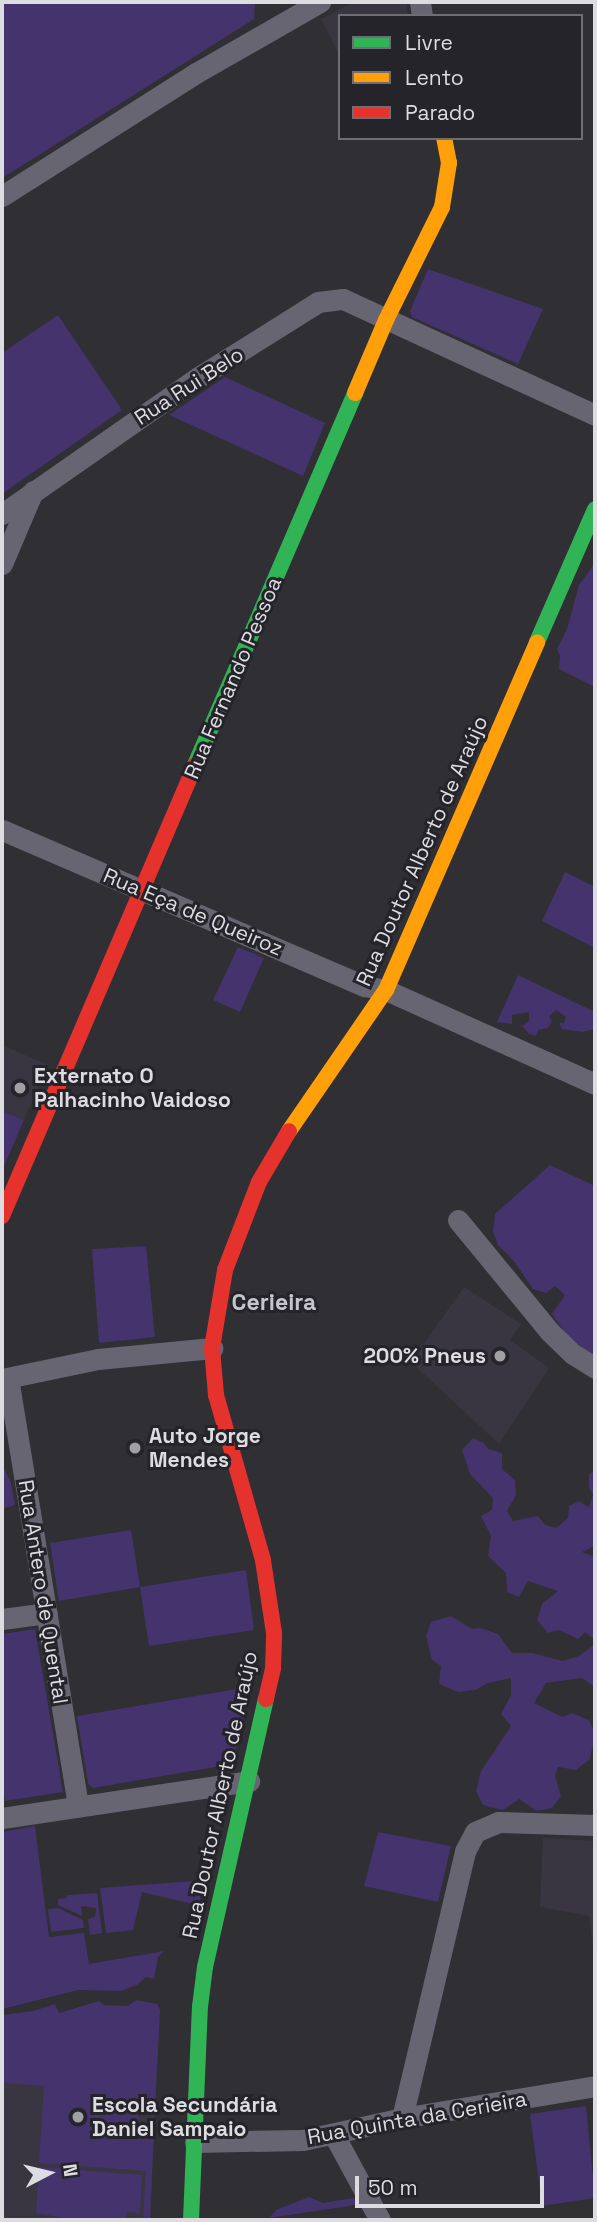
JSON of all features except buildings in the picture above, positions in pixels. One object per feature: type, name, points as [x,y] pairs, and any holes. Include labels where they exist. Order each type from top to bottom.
[{"type":"main road","name":"Rua Fernando Pessoa","points":[[2,1216],[386,320],[442,207],[449,163],[444,140]]},
{"type":"main road","name":"Rua Doutor Alberto de Araújo","points":[[191,2220],[200,2007],[205,1968],[249,1781],[272,1668],[274,1633],[263,1560],[216,1395],[212,1348],[216,1311],[225,1270],[259,1182],[286,1135],[386,990],[595,509]]},
{"type":"street","points":[[2,196],[196,73],[320,2]]},
{"type":"street","name":"Rua Rui Belo","points":[[2,514],[34,489],[197,379],[318,302],[343,299],[595,415]]},
{"type":"street","points":[[2,564],[34,489]]},
{"type":"street","name":"Rua Eça de Queiroz","points":[[2,830],[365,986],[386,990],[595,1084]]},
{"type":"street","points":[[458,1220],[550,1332],[573,1354],[595,1368]]},
{"type":"street","points":[[5,1378],[98,1359],[212,1348]]},
{"type":"street","name":"Rua Antero de Quental","points":[[5,1378],[78,1806]]},
{"type":"street","points":[[2,1619],[47,1613]]},
{"type":"street","points":[[2,1818],[249,1781]]},
{"type":"street","points":[[402,2118],[465,1851],[475,1832],[498,1822],[595,1825]]},
{"type":"street","name":"Rua Quinta da Cerieira","points":[[195,2142],[303,2140],[402,2118],[595,2086]]},
{"type":"street","points":[[334,2135],[380,2220]]},
{"type":"shaded area","points":[[2,2],[255,2],[254,19],[4,177]]},
{"type":"shaded area","points":[[354,2],[406,2],[408,14],[338,14],[338,52],[321,19]]},
{"type":"shaded area","points":[[428,269],[543,309],[518,364],[412,317],[410,311]]},
{"type":"shaded area","points":[[58,315],[122,410],[2,494],[2,353]]},
{"type":"shaded area","points":[[225,377],[325,423],[303,476],[169,415]]},
{"type":"shaded area","points":[[595,563],[595,687],[559,669],[560,656],[557,649],[567,629],[579,585]]},
{"type":"shaded area","points":[[565,872],[595,887],[595,948],[542,921]]},
{"type":"shaded area","points":[[238,947],[264,958],[240,1012],[213,1000]]},
{"type":"shaded area","points":[[518,975],[595,1012],[595,1029],[582,1032],[562,1029],[559,1023],[564,1023],[566,1017],[556,1010],[549,1016],[552,1022],[548,1028],[538,1030],[536,1036],[529,1034],[522,1026],[529,1021],[529,1012],[512,1015],[512,1024],[497,1022]]},
{"type":"shaded area","name":"Externato O Palhacinho Vaidoso","points":[[2,1045],[48,1065],[24,1120],[2,1111]]},
{"type":"shaded area","points":[[2,1111],[24,1120],[2,1171]]},
{"type":"shaded area","points":[[550,1165],[595,1186],[595,1358],[566,1334],[552,1314],[565,1295],[555,1286],[546,1293],[533,1289],[514,1261],[498,1245],[493,1231],[495,1214]]},
{"type":"shaded area","points":[[146,1246],[155,1337],[99,1343],[92,1249]]},
{"type":"shaded area","points":[[464,1287],[521,1324],[510,1340],[549,1368],[499,1444],[411,1362]]},
{"type":"shaded area","points":[[473,1438],[484,1443],[488,1449],[502,1453],[502,1469],[515,1480],[516,1495],[507,1511],[513,1521],[538,1516],[545,1525],[556,1528],[568,1518],[569,1506],[579,1501],[589,1507],[593,1495],[589,1488],[589,1474],[595,1471],[595,1546],[582,1552],[595,1557],[595,1640],[585,1632],[578,1639],[559,1630],[548,1633],[537,1620],[542,1604],[558,1591],[528,1581],[519,1597],[507,1592],[506,1573],[488,1556],[491,1536],[481,1516],[492,1510],[493,1498],[470,1474],[462,1450]]},
{"type":"shaded area","points":[[2,1464],[11,1483],[15,1505],[2,1509]]},
{"type":"shaded area","points":[[131,1530],[140,1587],[59,1601],[50,1543]]},
{"type":"shaded area","points":[[246,1570],[254,1630],[149,1646],[140,1587]]},
{"type":"shaded area","points":[[451,1616],[472,1629],[481,1628],[498,1634],[512,1653],[533,1653],[562,1661],[579,1656],[595,1644],[595,1687],[582,1678],[546,1683],[534,1703],[562,1717],[572,1713],[589,1720],[595,1733],[590,1759],[576,1770],[558,1767],[555,1776],[561,1796],[552,1808],[537,1811],[519,1799],[503,1810],[483,1805],[476,1791],[481,1771],[511,1726],[501,1714],[511,1695],[511,1678],[488,1683],[475,1690],[458,1692],[439,1684],[441,1666],[432,1660],[426,1636],[431,1622]]},
{"type":"shaded area","points":[[35,1629],[63,1792],[5,1801],[2,1778],[2,1634]]},
{"type":"shaded area","points":[[249,1687],[238,1745],[227,1765],[93,1788],[88,1784],[77,1716]]},
{"type":"shaded area","points":[[35,1826],[49,1937],[84,1933],[89,1964],[164,1951],[158,1957],[154,1979],[146,1977],[137,1985],[121,1991],[78,1990],[2,2009],[2,1832]]},
{"type":"shaded area","points":[[378,1832],[451,1846],[438,1902],[364,1886]]},
{"type":"shaded area","points":[[543,1838],[595,1841],[595,1962],[589,1916],[540,1907]]},
{"type":"shaded area","points":[[208,1880],[201,1906],[142,1892],[133,1930],[106,1933],[100,1888]]},
{"type":"shaded area","points":[[97,1893],[102,1933],[90,1935],[88,1919],[95,1917],[96,1908],[81,1906],[82,1916],[58,1905],[58,1899],[67,1898],[67,1895]]},
{"type":"shaded area","points":[[58,1908],[83,1920],[84,1928],[51,1932],[48,1909]]},
{"type":"shaded area","name":"Escola Secundária Daniel Sampaio","points":[[136,2000],[157,2004],[160,2010],[155,2107],[139,2106],[138,2127],[154,2127],[150,2220],[143,2220],[146,2171],[39,2163],[44,2086],[2,2083],[2,2015],[33,2011],[55,2004],[59,2013],[99,2001],[104,2005],[128,2006]]},
{"type":"shaded area","name":"Escola Secundária Daniel Sampaio","points":[[160,2010],[150,2220],[2,2220],[2,2026]]},
{"type":"shaded area","points":[[586,2106],[595,2198],[542,2206],[530,2114]]},
{"type":"shaded area","points":[[39,2167],[142,2175],[140,2213],[127,2212],[126,2220],[75,2220],[36,2213]]},
{"type":"shaded area","points":[[309,2197],[323,2203],[353,2198],[362,2204],[269,2218],[276,2210]]},
{"type":"traffic: fast","points":[[195,765],[355,393]]},
{"type":"traffic: fast","points":[[537,642],[595,509]]},
{"type":"traffic: fast","points":[[191,2220],[200,2007],[205,1967],[266,1699]]},
{"type":"traffic: slow","points":[[355,393],[386,320],[442,207],[449,163],[444,140]]},
{"type":"traffic: slow","points":[[289,1131],[386,990],[537,642]]},
{"type":"traffic: jam","points":[[2,1216],[195,765]]},
{"type":"traffic: jam","points":[[266,1699],[273,1668],[274,1633],[263,1560],[216,1395],[212,1348],[225,1270],[259,1182],[289,1131]]},
{"type":"place","name":"Externato O Palhacinho Vaidoso","points":[[20,1088]]},
{"type":"place","name":"200% Pneus","points":[[500,1356]]},
{"type":"place","name":"Auto Jorge Mendes","points":[[135,1448]]},
{"type":"place","name":"Escola Secundária Daniel Sampaio","points":[[78,2117]]},
{"type":"district","name":"Cerieira","points":[[274,1302]]}]
